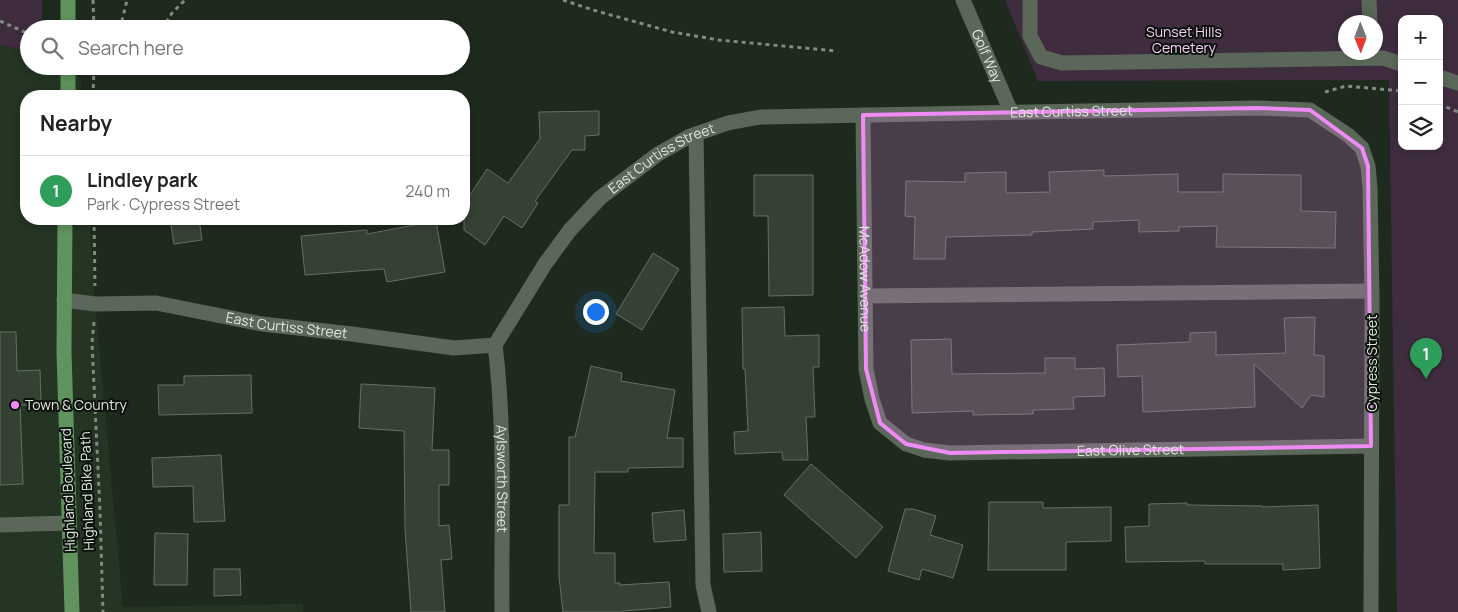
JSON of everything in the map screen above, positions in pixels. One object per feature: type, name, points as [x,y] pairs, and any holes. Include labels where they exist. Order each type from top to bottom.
[{"type":"main road","points":[[68,0],[68,20]]},
{"type":"main road","points":[[68,75],[68,90]]},
{"type":"main road","name":"Highland Boulevard","points":[[65,225],[64,300],[72,612]]},
{"type":"street","name":"Golf Way","points":[[963,0],[1011,112]]},
{"type":"street","points":[[1030,0],[1030,36],[1041,57],[1062,63],[1338,56]]},
{"type":"street","points":[[1370,0],[1370,15]]},
{"type":"street","points":[[1383,58],[1398,63]]},
{"type":"street","points":[[1443,78],[1458,83]]},
{"type":"street","name":"East Curtiss Street","points":[[64,300],[95,304],[156,303],[262,324],[454,348],[494,345],[545,264],[570,230],[600,198],[658,154],[690,136],[728,122],[760,117],[1266,108],[1310,110],[1337,127]]},
{"type":"street","name":"McAdow Avenue","points":[[863,115],[866,369],[872,399],[880,423],[894,435]]},
{"type":"street","name":"Cypress Street","points":[[1337,127],[1348,134],[1362,148],[1368,166],[1370,188],[1372,291],[1371,612]]},
{"type":"street","points":[[696,134],[703,585],[709,612]]},
{"type":"street","points":[[866,296],[1372,291]]},
{"type":"street","name":"Aylsworth Street","points":[[494,345],[500,384],[502,612]]},
{"type":"street","name":"East Olive Street","points":[[894,435],[906,444],[924,450],[950,453],[1371,446]]},
{"type":"street","points":[[0,524],[69,523]]},
{"type":"path","points":[[93,0],[94,20]]},
{"type":"path","points":[[122,20],[127,0]]},
{"type":"path","points":[[168,20],[185,0]]},
{"type":"path","points":[[563,0],[672,32],[718,40],[836,51]]},
{"type":"path","points":[[0,21],[20,30]]},
{"type":"path","points":[[93,90],[94,75]]},
{"type":"path","points":[[1325,92],[1346,86],[1398,91]]},
{"type":"path","points":[[1441,105],[1458,112]]},
{"type":"path","name":"Highland Bike Path","points":[[94,225],[95,304],[92,343],[103,612]]},
{"type":"highlighted area","points":[[1257,108],[1310,110],[1362,148],[1368,166],[1371,446],[950,453],[906,444],[880,423],[866,369],[863,115]]},
{"type":"shaded area","points":[[0,45],[20,49],[20,75],[76,75],[81,78],[82,90],[20,90],[20,225],[90,225],[95,304],[123,607],[303,604],[303,612],[0,612]]},
{"type":"green space","points":[[0,0],[42,0],[42,20],[20,20],[20,49],[0,45]]},
{"type":"green space","name":"Sunset Hills Cemetery","points":[[1005,0],[1458,0],[1458,612],[1397,612],[1389,80],[1038,81]]},
{"type":"building","points":[[599,111],[599,135],[585,136],[585,150],[572,150],[535,201],[538,203],[522,228],[504,216],[485,245],[464,230],[464,225],[470,225],[470,195],[487,169],[508,183],[540,139],[539,112]]},
{"type":"building","points":[[1104,170],[1104,176],[1178,174],[1178,192],[1223,192],[1223,174],[1301,175],[1301,211],[1336,212],[1335,248],[1216,247],[1217,226],[1179,227],[1179,231],[1139,232],[1139,220],[1093,222],[1093,229],[1032,232],[1032,235],[946,237],[945,259],[914,259],[915,217],[905,216],[906,181],[965,182],[965,173],[1006,172],[1006,193],[1050,192],[1049,172]]},
{"type":"building","points":[[754,175],[813,175],[813,295],[769,296],[768,216],[754,216]]},
{"type":"building","points":[[171,225],[200,225],[202,240],[174,244]]},
{"type":"building","points":[[415,225],[437,225],[445,272],[387,282],[384,269],[305,275],[301,236],[367,230],[367,234]]},
{"type":"building","points":[[653,253],[679,269],[642,330],[616,314]]},
{"type":"building","points":[[784,307],[785,336],[819,335],[819,367],[813,367],[815,417],[806,417],[808,460],[783,460],[782,452],[735,454],[734,432],[748,431],[745,369],[743,369],[742,308]]},
{"type":"building","points":[[1315,317],[1314,355],[1324,356],[1324,397],[1311,395],[1302,408],[1254,364],[1255,407],[1143,412],[1142,376],[1118,377],[1117,345],[1190,342],[1190,333],[1216,332],[1216,355],[1286,353],[1284,318]]},
{"type":"building","name":"Town & Country","points":[[0,332],[16,332],[17,371],[40,370],[41,405],[20,405],[23,484],[0,485]]},
{"type":"building","points":[[951,339],[952,374],[1045,373],[1045,358],[1075,358],[1075,369],[1104,368],[1105,396],[1073,397],[1074,409],[1033,410],[1033,414],[973,415],[973,411],[912,413],[911,340]]},
{"type":"building","points":[[591,366],[622,373],[621,381],[675,390],[667,438],[683,438],[683,467],[628,468],[628,472],[595,472],[594,553],[615,553],[615,583],[620,583],[620,585],[669,582],[671,607],[623,612],[563,612],[559,577],[559,505],[569,505],[569,437],[575,437]]},
{"type":"building","points":[[251,375],[252,413],[159,415],[158,385],[184,385],[184,376]]},
{"type":"building","points":[[361,384],[435,388],[432,450],[449,450],[449,485],[439,485],[439,526],[449,525],[452,559],[441,560],[445,612],[411,612],[405,529],[404,431],[359,428]]},
{"type":"building","points":[[221,455],[225,521],[194,522],[193,486],[153,487],[152,458]]},
{"type":"building","points":[[811,464],[883,527],[856,558],[784,495]]},
{"type":"building","points":[[989,502],[1043,502],[1043,508],[1111,507],[1111,541],[1066,542],[1066,570],[988,570]]},
{"type":"building","points":[[1187,503],[1187,505],[1262,507],[1318,505],[1320,568],[1283,570],[1283,564],[1205,564],[1205,561],[1126,562],[1125,527],[1149,526],[1149,504]]},
{"type":"building","points":[[905,509],[913,509],[936,516],[930,535],[963,545],[953,578],[922,569],[919,580],[888,571]]},
{"type":"building","points":[[684,510],[686,540],[654,542],[652,513]]},
{"type":"building","points":[[761,532],[762,571],[724,572],[723,534]]},
{"type":"building","points":[[155,533],[188,534],[187,585],[154,585]]},
{"type":"building","points":[[214,569],[240,569],[241,595],[214,596]]},
{"type":"place","name":"Lindley park","points":[[1426,379]]},
{"type":"place","name":"Town & Country","points":[[15,405]]}]
